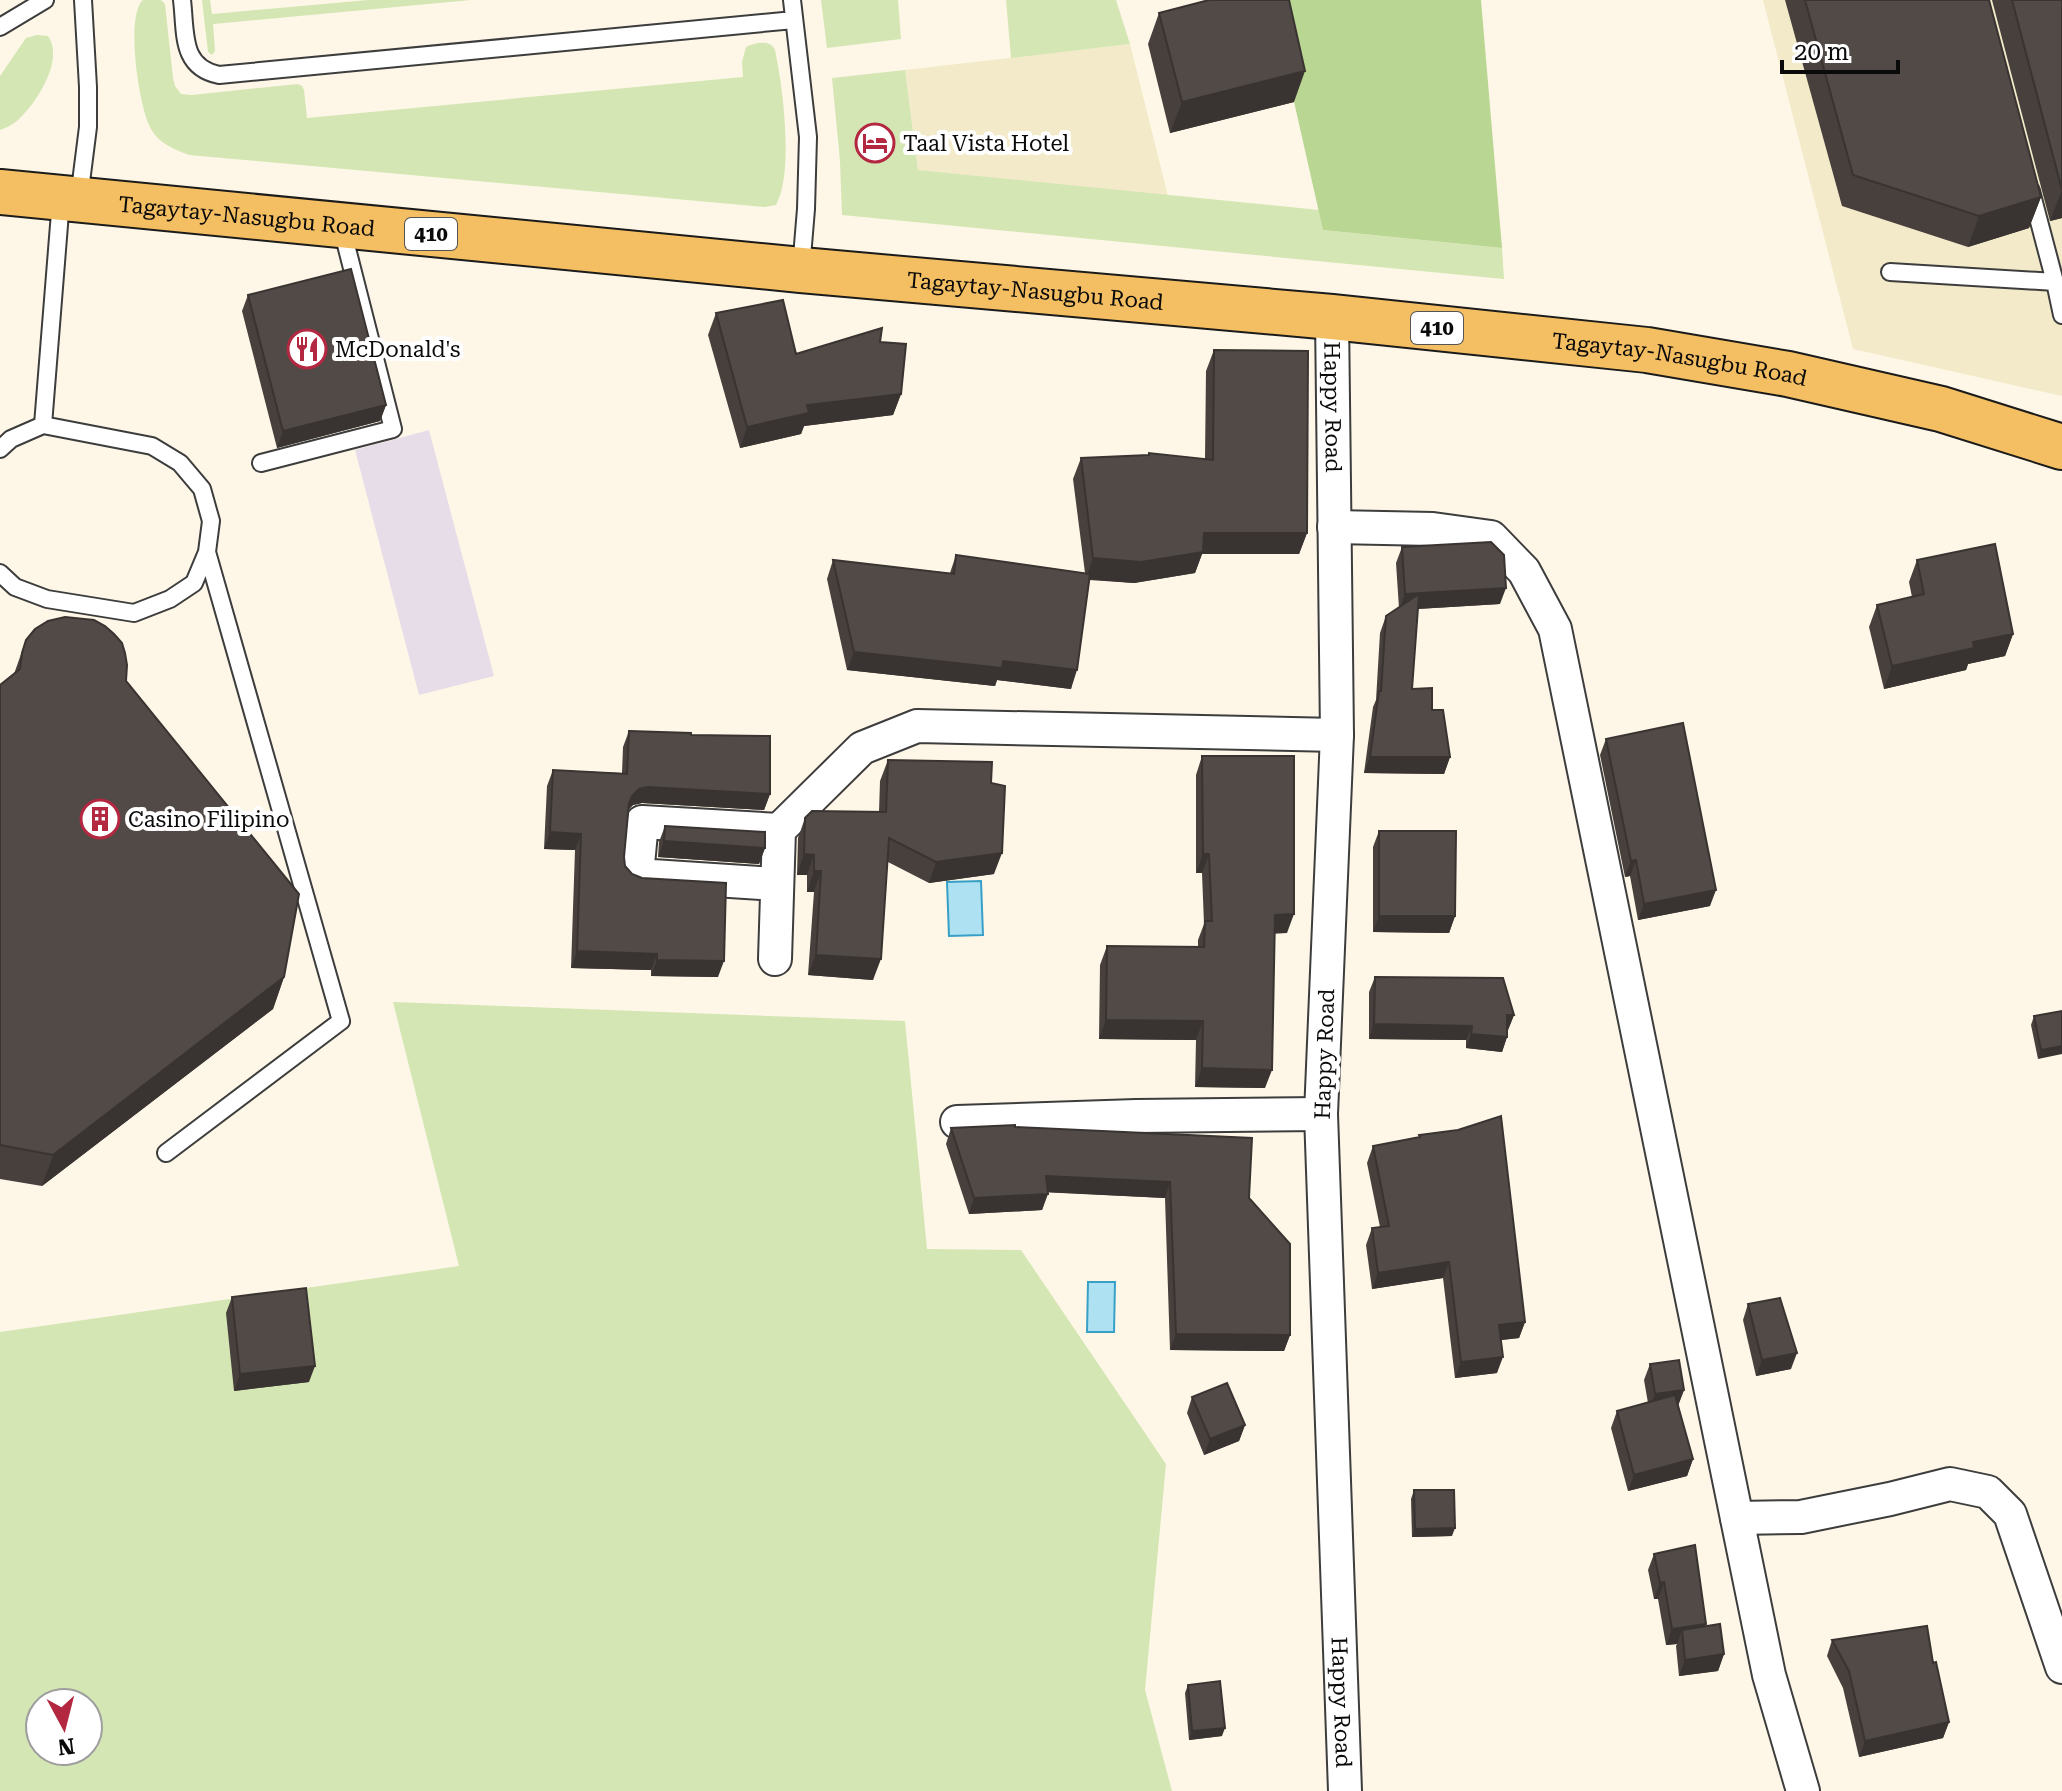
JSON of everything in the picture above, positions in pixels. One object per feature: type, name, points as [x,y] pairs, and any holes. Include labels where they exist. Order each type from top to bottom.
[{"type":"main road","name":"Tagaytay-Nasugbu Road","points":[[0,192],[801,270],[1332,317],[1647,350],[1788,374],[1941,409],[2062,447]]},
{"type":"street","name":"Happy Road","points":[[1332,317],[1337,735],[1321,1114],[1345,1791]]},
{"type":"street","points":[[1334,527],[1433,529],[1491,537],[1524,571],[1555,629],[1769,1675],[1803,1791]]},
{"type":"street","points":[[775,959],[779,830],[862,748],[917,726],[1337,735]]},
{"type":"street","points":[[777,884],[637,875],[642,822],[779,830]]},
{"type":"street","points":[[957,1122],[1321,1114]]},
{"type":"street","points":[[1737,1518],[1801,1517],[1950,1484],[1988,1492],[2010,1514],[2062,1667]]},
{"type":"lane","points":[[0,27],[45,0]]},
{"type":"lane","points":[[43,425],[70,198],[88,127],[83,0]]},
{"type":"lane","points":[[182,0],[188,52],[198,68],[219,75],[794,20]]},
{"type":"lane","points":[[792,0],[808,137],[801,270]]},
{"type":"lane","points":[[2028,178],[2062,315]]},
{"type":"lane","points":[[261,463],[393,429],[341,225]]},
{"type":"lane","points":[[1890,272],[2055,282]]},
{"type":"lane","points":[[0,449],[11,439],[43,425],[152,446],[180,463],[202,489],[211,521],[207,552],[194,583],[170,599],[134,613],[47,599],[15,587],[0,573]]},
{"type":"lane","points":[[166,1153],[341,1021],[207,552]]},
{"type":"shaded area","points":[[1763,0],[2062,0],[2062,396],[1853,349]]},
{"type":"shaded area","points":[[1130,44],[1168,196],[918,170],[905,70]]},
{"type":"shaded area","points":[[429,430],[494,676],[419,695],[355,450]]},
{"type":"green space","points":[[143,0],[161,0],[165,4],[173,78],[181,94],[298,84],[304,90],[307,118],[743,77],[742,62],[746,47],[766,43],[775,50],[784,107],[786,151],[781,190],[776,205],[765,207],[189,155],[172,148],[153,133],[146,116],[138,82],[134,41],[138,9]]},
{"type":"green space","points":[[202,0],[210,0],[212,14],[368,0],[471,0],[213,24],[215,51],[212,55],[208,52]]},
{"type":"green space","points":[[821,0],[898,0],[901,39],[827,48]]},
{"type":"green space","points":[[1006,0],[1116,0],[1130,44],[1011,58]]},
{"type":"green space","points":[[1271,0],[1481,0],[1502,248],[1323,230]]},
{"type":"green space","points":[[48,36],[53,57],[51,69],[40,93],[24,113],[13,124],[0,130],[0,76],[26,38]]},
{"type":"green space","points":[[905,70],[918,170],[1319,210],[1323,230],[1502,248],[1504,279],[842,215],[832,78]]},
{"type":"green space","points":[[393,1002],[905,1021],[927,1249],[1021,1250],[1166,1464],[1145,1690],[1172,1791],[0,1791],[0,1332],[459,1266]]},
{"type":"water","points":[[981,881],[983,935],[949,936],[947,882]]},
{"type":"water","points":[[1088,1282],[1115,1282],[1114,1332],[1087,1332]]},
{"type":"building","points":[[1209,0],[1289,0],[1305,71],[1182,102],[1159,13]]},
{"type":"building","points":[[1805,0],[1989,0],[2041,197],[1979,216],[1853,175]]},
{"type":"building","points":[[2012,0],[2062,0],[2062,190]]},
{"type":"building","points":[[351,269],[386,405],[283,431],[248,295]]},
{"type":"building","points":[[783,300],[796,354],[882,328],[880,342],[906,344],[901,394],[807,405],[809,413],[747,427],[716,313]]},
{"type":"building","points":[[1214,350],[1308,351],[1307,533],[1204,533],[1203,552],[1141,562],[1093,558],[1081,458],[1149,453],[1213,460]]},
{"type":"building","points":[[1491,542],[1504,555],[1506,588],[1405,594],[1402,547]]},
{"type":"building","points":[[1995,544],[2013,634],[1973,642],[1974,648],[1892,666],[1877,605],[1924,594],[1917,560]]},
{"type":"building","points":[[956,555],[1090,574],[1077,670],[1003,661],[1002,668],[854,652],[833,560],[954,574]]},
{"type":"building","points":[[1419,594],[1412,689],[1432,688],[1432,710],[1443,710],[1450,757],[1370,757],[1381,691],[1386,616]]},
{"type":"building","name":"Casino Filipino","points":[[65,617],[94,620],[122,643],[127,665],[126,681],[299,894],[284,977],[53,1155],[0,1145],[0,685],[20,669],[26,640],[35,629],[48,621]]},
{"type":"building","points":[[1683,723],[1716,890],[1644,904],[1636,860],[1631,861],[1606,739]]},
{"type":"building","points":[[629,731],[770,736],[770,794],[648,787],[639,789],[629,803],[624,857],[625,866],[632,874],[642,878],[726,883],[724,961],[657,960],[657,954],[577,951],[581,834],[550,832],[553,770],[627,774]]},
{"type":"building","points":[[1202,756],[1294,756],[1294,914],[1275,915],[1272,1070],[1202,1068],[1203,1021],[1106,1020],[1107,946],[1204,947],[1205,921],[1212,921],[1209,854],[1203,854]]},
{"type":"building","points":[[888,760],[992,762],[991,783],[1005,786],[1002,853],[936,862],[889,838],[881,959],[816,955],[821,871],[814,871],[814,855],[804,854],[805,818],[812,811],[886,812]]},
{"type":"building","points":[[665,826],[765,832],[765,848],[664,841]]},
{"type":"building","points":[[1379,831],[1456,831],[1455,916],[1379,916]]},
{"type":"building","points":[[1375,977],[1503,978],[1514,1015],[1507,1015],[1507,1037],[1471,1034],[1472,1026],[1374,1024]]},
{"type":"building","points":[[2062,1011],[2062,1046],[2041,1050],[2034,1016]]},
{"type":"building","points":[[1501,1116],[1525,1322],[1499,1325],[1503,1357],[1461,1362],[1449,1262],[1378,1273],[1372,1228],[1389,1226],[1373,1146],[1458,1130]]},
{"type":"building","points":[[1015,1125],[1252,1138],[1249,1198],[1290,1244],[1290,1335],[1176,1334],[1170,1182],[1046,1176],[1048,1194],[974,1198],[951,1128]]},
{"type":"building","points":[[306,1288],[315,1366],[240,1374],[232,1297]]},
{"type":"building","points":[[1780,1298],[1797,1353],[1762,1360],[1748,1304]]},
{"type":"building","points":[[1679,1360],[1684,1390],[1655,1394],[1650,1364]]},
{"type":"building","points":[[1227,1383],[1245,1425],[1210,1439],[1192,1397]]},
{"type":"building","points":[[1675,1395],[1693,1459],[1634,1475],[1617,1411]]},
{"type":"building","points":[[1414,1490],[1454,1490],[1455,1528],[1415,1529]]},
{"type":"building","points":[[1695,1545],[1706,1624],[1672,1629],[1664,1582],[1660,1583],[1654,1554]]},
{"type":"building","points":[[1720,1624],[1724,1654],[1685,1660],[1682,1630]]},
{"type":"building","points":[[1927,1626],[1933,1663],[1936,1662],[1949,1722],[1865,1741],[1849,1671],[1832,1640]]},
{"type":"building","points":[[1220,1681],[1225,1728],[1192,1731],[1188,1685]]},
{"type":"place","name":"Taal Vista Hotel","points":[[875,143]]},
{"type":"place","name":"McDonald's","points":[[307,349]]},
{"type":"place","name":"Casino Filipino","points":[[100,819]]}]
